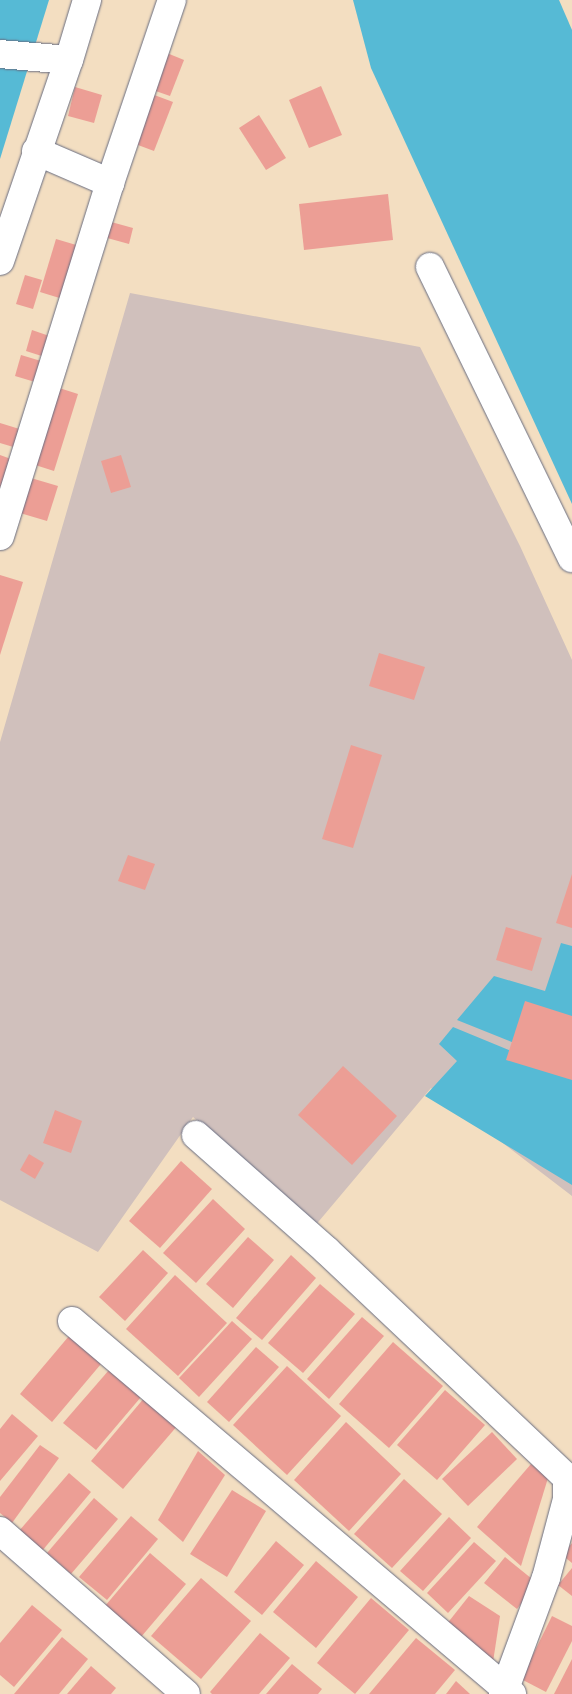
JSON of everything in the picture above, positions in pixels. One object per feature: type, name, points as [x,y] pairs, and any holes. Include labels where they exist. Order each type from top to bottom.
[{"type":"street","points":[[0,261],[36,151],[59,61],[86,0]]},
{"type":"street","points":[[0,536],[110,183],[172,0]]},
{"type":"street","points":[[0,54],[59,61]]},
{"type":"street","points":[[36,151],[110,183]]},
{"type":"street","points":[[430,266],[572,558]]},
{"type":"street","points":[[72,1321],[507,1692],[546,1578],[568,1499],[570,1479],[326,1250],[196,1134]]},
{"type":"street","points":[[0,1530],[186,1694]]},
{"type":"shaded area","points":[[130,293],[420,347],[520,546],[572,660],[572,1196],[431,1088],[314,1227],[193,1117],[98,1252],[0,1200],[0,742]]},
{"type":"water","points":[[0,0],[49,0],[0,159]]},
{"type":"water","points":[[353,0],[559,0],[572,30],[572,504],[371,68]]},
{"type":"water","points":[[561,943],[572,946],[572,1066],[457,1020],[494,976],[545,991]]},
{"type":"water","points":[[453,1027],[572,1076],[572,1185],[425,1096],[457,1061],[439,1044]]},
{"type":"building","points":[[162,51],[184,60],[170,96],[147,88]]},
{"type":"building","points":[[321,86],[342,135],[309,148],[289,100]]},
{"type":"building","points":[[75,87],[102,95],[94,123],[68,116]]},
{"type":"building","points":[[149,93],[173,102],[154,151],[130,142]]},
{"type":"building","points":[[259,115],[286,158],[266,170],[239,128]]},
{"type":"building","points":[[388,194],[393,240],[304,250],[299,204]]},
{"type":"building","points":[[104,220],[133,228],[129,244],[100,236]]},
{"type":"building","points":[[56,239],[83,247],[66,300],[40,292]]},
{"type":"building","points":[[25,275],[42,280],[33,309],[16,304]]},
{"type":"building","points":[[32,330],[58,339],[51,359],[26,351]]},
{"type":"building","points":[[21,355],[51,364],[45,385],[15,376]]},
{"type":"building","points":[[53,386],[78,394],[54,471],[29,463]]},
{"type":"building","points":[[0,423],[26,431],[20,449],[0,443]]},
{"type":"building","points":[[0,455],[11,459],[2,487],[0,486]]},
{"type":"building","points":[[121,455],[131,487],[111,493],[101,461]]},
{"type":"building","points":[[31,478],[58,486],[47,521],[20,513]]},
{"type":"building","points":[[0,575],[23,582],[0,655]]},
{"type":"building","points":[[379,653],[425,667],[414,700],[369,686]]},
{"type":"building","points":[[351,745],[382,755],[353,848],[322,839]]},
{"type":"building","points":[[128,855],[155,864],[145,890],[118,881]]},
{"type":"building","points":[[572,874],[572,928],[556,923]]},
{"type":"building","points":[[506,927],[542,938],[532,971],[496,960]]},
{"type":"building","points":[[525,1001],[572,1016],[572,1080],[506,1060]]},
{"type":"building","points":[[343,1066],[397,1116],[352,1165],[298,1115]]},
{"type":"building","points":[[55,1110],[82,1121],[71,1153],[43,1143]]},
{"type":"building","points":[[29,1154],[44,1163],[35,1179],[20,1170]]},
{"type":"building","points":[[181,1161],[212,1189],[160,1248],[129,1221]]},
{"type":"building","points":[[213,1199],[245,1229],[196,1283],[163,1253]]},
{"type":"building","points":[[248,1237],[274,1260],[233,1308],[206,1284]]},
{"type":"building","points":[[143,1250],[168,1273],[125,1321],[99,1297]]},
{"type":"building","points":[[291,1255],[316,1278],[262,1340],[236,1318]]},
{"type":"building","points":[[175,1275],[227,1323],[178,1376],[126,1329]]},
{"type":"building","points":[[320,1284],[355,1314],[303,1373],[268,1343]]},
{"type":"building","points":[[362,1317],[384,1336],[329,1399],[307,1379]]},
{"type":"building","points":[[232,1321],[252,1339],[199,1397],[179,1378]]},
{"type":"building","points":[[69,1336],[101,1364],[52,1422],[20,1394]]},
{"type":"building","points":[[393,1342],[443,1386],[389,1448],[339,1404]]},
{"type":"building","points":[[256,1347],[279,1367],[229,1422],[207,1402]]},
{"type":"building","points":[[287,1366],[341,1416],[287,1475],[233,1425]]},
{"type":"building","points":[[109,1370],[141,1397],[96,1450],[63,1423]]},
{"type":"building","points":[[445,1390],[485,1425],[437,1480],[397,1445]]},
{"type":"building","points":[[145,1397],[178,1425],[123,1489],[91,1461]]},
{"type":"building","points":[[12,1414],[38,1436],[0,1481],[0,1429]]},
{"type":"building","points":[[346,1422],[401,1474],[349,1531],[294,1480]]},
{"type":"building","points":[[492,1432],[517,1459],[468,1506],[442,1479]]},
{"type":"building","points":[[40,1445],[59,1458],[12,1523],[0,1513],[0,1497]]},
{"type":"building","points":[[198,1451],[225,1475],[183,1542],[158,1520]]},
{"type":"building","points":[[531,1464],[548,1478],[521,1566],[477,1527]]},
{"type":"building","points":[[69,1473],[91,1492],[42,1551],[19,1531]]},
{"type":"building","points":[[404,1479],[442,1514],[392,1568],[354,1534]]},
{"type":"building","points":[[232,1490],[266,1511],[227,1577],[190,1554]]},
{"type":"building","points":[[94,1498],[118,1519],[71,1574],[47,1553]]},
{"type":"building","points":[[131,1516],[158,1539],[107,1600],[79,1577]]},
{"type":"building","points":[[449,1517],[471,1538],[423,1591],[400,1571]]},
{"type":"building","points":[[276,1541],[304,1565],[262,1615],[234,1592]]},
{"type":"building","points":[[474,1542],[496,1561],[448,1613],[427,1593]]},
{"type":"building","points":[[572,1543],[572,1563],[562,1555]]},
{"type":"building","points":[[150,1553],[186,1584],[141,1637],[105,1606]]},
{"type":"building","points":[[505,1557],[537,1583],[517,1609],[484,1583]]},
{"type":"building","points":[[316,1561],[358,1597],[316,1648],[273,1612]]},
{"type":"building","points":[[572,1568],[572,1596],[558,1585]]},
{"type":"building","points":[[201,1578],[251,1621],[201,1679],[151,1636]]},
{"type":"building","points":[[469,1596],[500,1616],[493,1662],[446,1625]]},
{"type":"building","points":[[371,1598],[409,1630],[355,1694],[317,1663]]},
{"type":"building","points":[[32,1605],[62,1630],[14,1687],[0,1675],[0,1643]]},
{"type":"building","points":[[552,1616],[572,1626],[572,1641],[546,1692],[521,1679]]},
{"type":"building","points":[[260,1633],[290,1658],[259,1694],[212,1694],[210,1692]]},
{"type":"building","points":[[62,1637],[88,1659],[59,1694],[14,1694]]},
{"type":"building","points":[[416,1638],[455,1670],[435,1694],[369,1694]]},
{"type":"building","points":[[572,1659],[572,1694],[554,1694]]},
{"type":"building","points":[[292,1664],[322,1689],[318,1694],[266,1694]]},
{"type":"building","points":[[91,1666],[116,1688],[111,1694],[67,1694]]},
{"type":"building","points":[[456,1681],[470,1694],[446,1694]]}]
